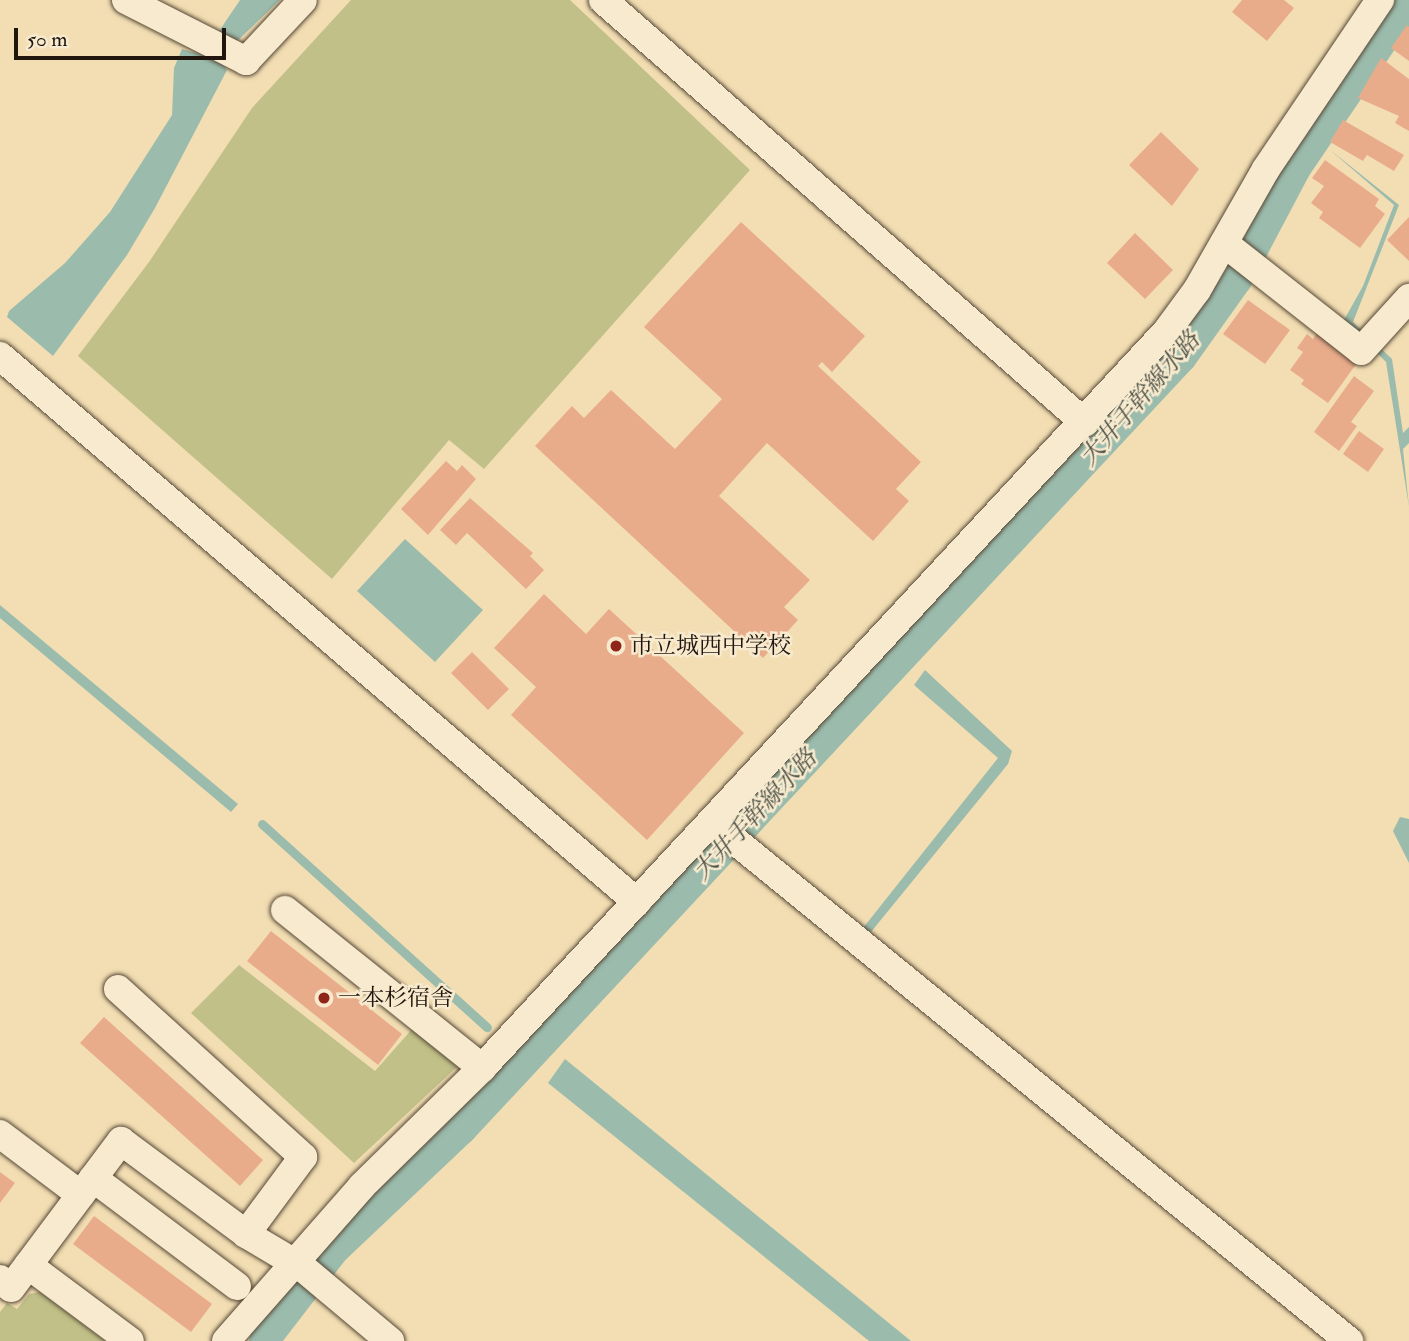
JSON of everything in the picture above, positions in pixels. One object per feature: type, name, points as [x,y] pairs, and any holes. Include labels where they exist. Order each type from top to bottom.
[{"type":"street","points":[[126,0],[246,61],[303,0]]},
{"type":"street","points":[[603,0],[1085,423]]},
{"type":"street","points":[[226,1341],[308,1272],[362,1186],[481,1068],[637,902],[717,826],[1166,332],[1240,256],[1285,140],[1380,0]]},
{"type":"street","points":[[1240,256],[1360,351],[1409,298]]},
{"type":"street","points":[[0,356],[637,902]]},
{"type":"street","points":[[717,826],[1349,1341]]},
{"type":"street","points":[[285,910],[481,1068]]},
{"type":"street","points":[[118,989],[303,1157],[246,1234]]},
{"type":"street","points":[[0,1134],[87,1186],[237,1286]]},
{"type":"street","points":[[0,1279],[11,1288],[121,1141],[246,1234],[308,1272],[390,1341]]},
{"type":"street","points":[[28,1265],[130,1341]]},
{"type":"shaded area","points":[[240,0],[280,0],[235,43],[222,64],[227,70],[155,208],[127,255],[53,356],[7,317],[9,311],[65,263],[110,212],[172,115],[174,68],[182,49],[203,55]]},
{"type":"shaded area","points":[[351,0],[570,0],[750,170],[484,469],[449,440],[332,579],[78,356],[149,262],[252,108]]},
{"type":"shaded area","points":[[1329,149],[1399,205],[1353,322],[1392,359],[1403,433],[1409,427],[1409,443],[1403,449],[1409,507],[1386,362],[1344,320],[1363,286],[1394,205]]},
{"type":"shaded area","points":[[405,539],[483,610],[435,662],[357,591]]},
{"type":"shaded area","points":[[0,605],[238,804],[231,812],[0,618]]},
{"type":"shaded area","points":[[925,670],[1012,751],[1008,764],[871,932],[863,928],[998,758],[914,685]]},
{"type":"shaded area","points":[[1400,817],[1409,819],[1409,863],[1393,831]]},
{"type":"shaded area","points":[[239,965],[375,1071],[413,1028],[459,1065],[354,1163],[191,1013]]},
{"type":"shaded area","points":[[565,1059],[911,1341],[869,1341],[548,1083]]},
{"type":"shaded area","points":[[40,1292],[105,1341],[0,1341],[0,1312],[7,1303],[17,1309],[29,1294]]},
{"type":"building","points":[[1242,0],[1284,0],[1294,8],[1267,41],[1232,12]]},
{"type":"building","points":[[1407,25],[1409,27],[1409,61],[1391,48]]},
{"type":"building","points":[[1381,58],[1409,79],[1409,131],[1395,123],[1399,116],[1358,98]]},
{"type":"building","points":[[1343,120],[1404,155],[1394,171],[1367,155],[1363,161],[1330,142]]},
{"type":"building","points":[[1161,132],[1199,169],[1172,206],[1129,165]]},
{"type":"building","points":[[1325,160],[1379,199],[1375,206],[1385,214],[1360,248],[1319,218],[1323,212],[1311,203],[1324,186],[1312,178]]},
{"type":"building","points":[[1409,217],[1409,261],[1387,240]]},
{"type":"building","points":[[741,222],[865,336],[832,372],[822,362],[818,366],[921,462],[896,489],[909,501],[873,541],[767,443],[719,496],[810,580],[784,607],[798,620],[763,658],[535,446],[572,406],[584,418],[611,390],[675,449],[722,399],[644,327]]},
{"type":"building","points":[[1135,233],[1173,270],[1145,299],[1107,263]]},
{"type":"building","points":[[1248,300],[1290,330],[1265,364],[1223,334]]},
{"type":"building","points":[[1317,333],[1357,363],[1328,403],[1301,384],[1304,380],[1290,370],[1303,352],[1297,348],[1307,334],[1313,339]]},
{"type":"building","points":[[1354,376],[1374,391],[1351,422],[1357,426],[1339,451],[1314,432]]},
{"type":"building","points":[[1359,431],[1384,449],[1368,472],[1343,454]]},
{"type":"building","points":[[446,461],[457,471],[462,465],[476,479],[428,535],[401,509]]},
{"type":"building","points":[[470,498],[533,553],[530,556],[544,570],[526,589],[467,533],[456,545],[440,530]]},
{"type":"building","points":[[544,594],[586,634],[609,609],[744,733],[647,840],[511,715],[536,687],[494,648]]},
{"type":"building","points":[[472,652],[509,689],[488,710],[451,673]]},
{"type":"building","name":"一本杉宿舎","points":[[271,931],[402,1034],[378,1065],[247,961]]},
{"type":"building","points":[[104,1017],[263,1160],[240,1186],[80,1043]]},
{"type":"building","points":[[0,1172],[15,1183],[0,1203]]},
{"type":"building","points":[[94,1216],[212,1304],[191,1332],[73,1244]]},
{"type":"waterway","name":"大井手幹線水路","points":[[264,1341],[334,1250],[462,1129],[1182,357],[1237,280],[1296,168],[1409,2]]},
{"type":"waterway","points":[[262,824],[487,1027]]},
{"type":"place","name":"市立城西中学校","points":[[616,646]]},
{"type":"place","name":"一本杉宿舎","points":[[324,998]]}]
